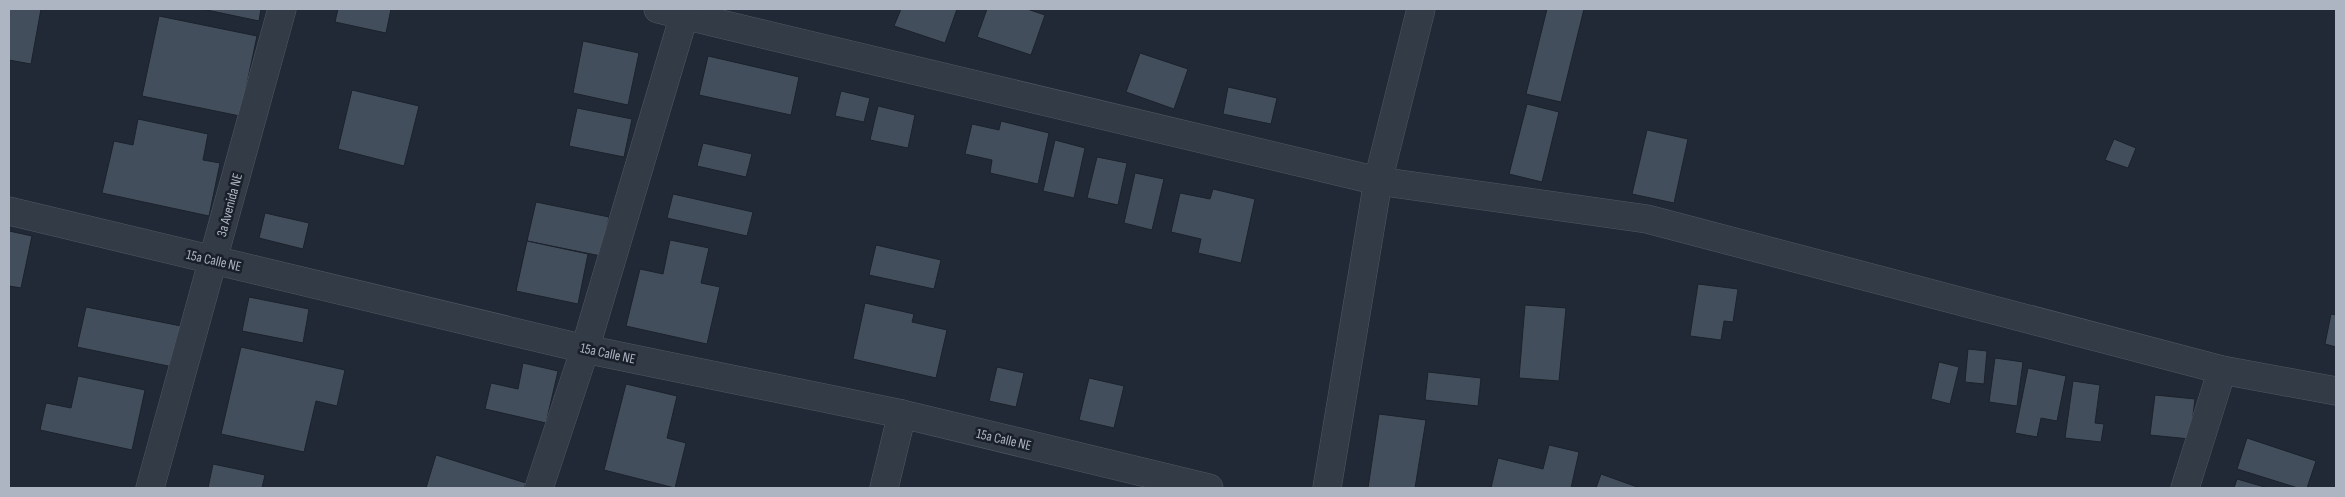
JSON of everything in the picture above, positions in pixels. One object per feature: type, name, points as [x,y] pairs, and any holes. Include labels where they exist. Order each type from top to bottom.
[{"type":"street","name":"3a Avenida NE","points":[[150,488],[282,9]]},
{"type":"street","points":[[658,9],[685,12],[1378,181],[1647,219],[2222,370],[2336,391]]},
{"type":"street","points":[[1327,488],[1378,181],[1421,9]]},
{"type":"street","points":[[539,488],[585,349],[685,12]]},
{"type":"street","name":"15a Calle NE","points":[[9,211],[585,349],[902,414],[1209,488]]},
{"type":"street","points":[[2185,488],[2222,370]]},
{"type":"street","points":[[884,488],[902,414]]},
{"type":"building","points":[[9,9],[41,9],[31,64],[9,60]]},
{"type":"building","points":[[202,9],[261,9],[259,21]]},
{"type":"building","points":[[338,9],[391,9],[386,33],[335,22]]},
{"type":"building","points":[[901,9],[957,9],[945,43],[894,26]]},
{"type":"building","points":[[987,9],[1027,9],[1045,15],[1031,55],[977,37]]},
{"type":"building","points":[[1547,9],[1584,9],[1561,102],[1526,94]]},
{"type":"building","points":[[159,16],[257,36],[240,116],[142,96]]},
{"type":"building","points":[[583,41],[639,53],[628,105],[573,93]]},
{"type":"building","points":[[1140,53],[1188,69],[1174,109],[1126,92]]},
{"type":"building","points":[[708,56],[799,77],[791,115],[699,95]]},
{"type":"building","points":[[1228,87],[1277,98],[1271,124],[1223,114]]},
{"type":"building","points":[[352,90],[419,106],[404,166],[338,149]]},
{"type":"building","points":[[841,91],[870,98],[864,122],[835,116]]},
{"type":"building","points":[[1527,104],[1559,112],[1542,182],[1509,174]]},
{"type":"building","points":[[878,106],[915,115],[908,148],[870,140]]},
{"type":"building","points":[[577,108],[632,119],[624,157],[569,146]]},
{"type":"building","points":[[138,119],[208,134],[203,160],[220,163],[209,216],[102,193],[114,141],[133,145]]},
{"type":"building","points":[[1001,121],[1049,133],[1038,184],[990,173],[992,160],[965,154],[972,124],[999,130]]},
{"type":"building","points":[[1647,130],[1688,139],[1674,203],[1632,194]]},
{"type":"building","points":[[2114,139],[2136,148],[2128,168],[2105,160]]},
{"type":"building","points":[[1055,140],[1085,148],[1074,198],[1043,191]]},
{"type":"building","points":[[703,143],[752,154],[746,177],[697,166]]},
{"type":"building","points":[[1097,157],[1127,163],[1118,205],[1087,198]]},
{"type":"building","points":[[1135,173],[1164,179],[1152,230],[1124,223]]},
{"type":"building","points":[[1213,189],[1255,199],[1241,263],[1198,253],[1201,239],[1171,232],[1180,193],[1210,199]]},
{"type":"building","points":[[673,194],[753,212],[747,236],[667,218]]},
{"type":"building","points":[[536,202],[609,217],[601,256],[527,241]]},
{"type":"building","points":[[265,213],[309,223],[303,249],[259,238]]},
{"type":"building","points":[[9,231],[32,236],[21,288],[9,286]]},
{"type":"building","points":[[670,240],[709,248],[701,283],[720,287],[707,344],[626,326],[640,269],[663,274]]},
{"type":"building","points":[[527,241],[588,254],[578,304],[516,291]]},
{"type":"building","points":[[876,245],[941,260],[934,289],[869,275]]},
{"type":"building","points":[[1698,284],[1738,289],[1733,322],[1724,321],[1721,340],[1690,336]]},
{"type":"building","points":[[249,297],[309,309],[303,343],[242,331]]},
{"type":"building","points":[[865,303],[914,314],[912,322],[947,330],[936,378],[853,359]]},
{"type":"building","points":[[1525,305],[1566,308],[1559,381],[1519,378]]},
{"type":"building","points":[[86,307],[181,326],[173,367],[77,347]]},
{"type":"building","points":[[2331,314],[2336,315],[2336,347],[2325,344]]},
{"type":"building","points":[[241,347],[345,370],[337,406],[316,401],[304,452],[221,434]]},
{"type":"building","points":[[1968,349],[1987,351],[1984,384],[1965,382]]},
{"type":"building","points":[[1995,358],[2023,362],[2017,406],[1989,402]]},
{"type":"building","points":[[1939,362],[1959,367],[1950,404],[1931,399]]},
{"type":"building","points":[[523,363],[558,371],[546,423],[485,409],[491,383],[518,389]]},
{"type":"building","points":[[997,367],[1024,373],[1016,407],[989,401]]},
{"type":"building","points":[[2028,368],[2066,376],[2057,421],[2041,418],[2037,437],[2015,433]]},
{"type":"building","points":[[1428,372],[1481,378],[1478,406],[1425,400]]},
{"type":"building","points":[[78,376],[145,390],[132,450],[40,430],[46,403],[71,408]]},
{"type":"building","points":[[1089,378],[1124,386],[1114,428],[1079,420]]},
{"type":"building","points":[[2073,381],[2100,385],[2095,423],[2104,424],[2101,442],[2065,438]]},
{"type":"building","points":[[626,384],[677,396],[667,438],[686,443],[675,488],[604,470]]},
{"type":"building","points":[[2155,395],[2195,399],[2190,439],[2150,435]]},
{"type":"building","points":[[1379,414],[1426,420],[1415,488],[1368,488]]},
{"type":"building","points":[[2247,438],[2316,461],[2307,488],[2298,488],[2237,469]]},
{"type":"building","points":[[1549,445],[1579,452],[1571,488],[1491,488],[1498,458],[1543,469]]},
{"type":"building","points":[[436,455],[526,483],[524,488],[426,488]]},
{"type":"building","points":[[213,464],[265,475],[262,488],[208,488]]},
{"type":"building","points":[[1601,474],[1640,488],[1596,488]]},
{"type":"building","points":[[2237,479],[2268,488],[2234,488]]}]
